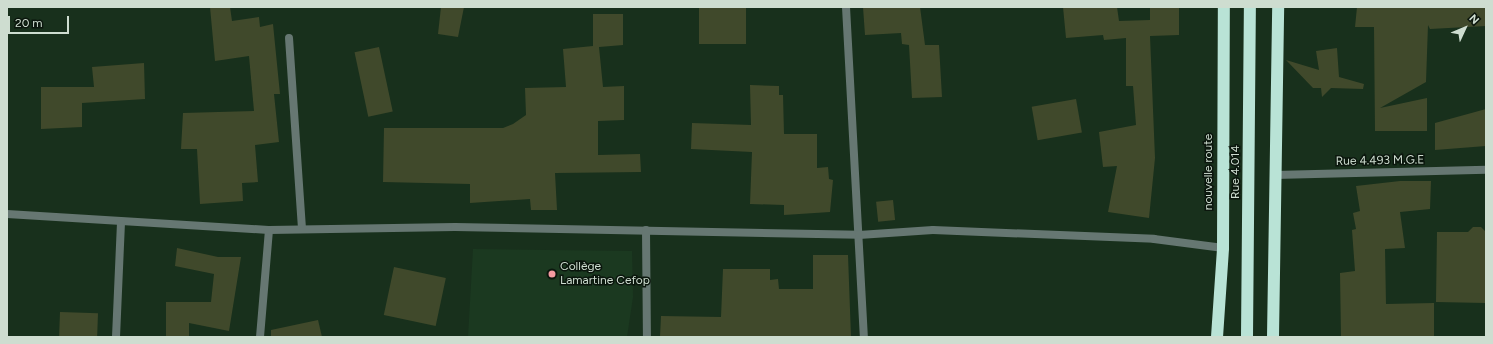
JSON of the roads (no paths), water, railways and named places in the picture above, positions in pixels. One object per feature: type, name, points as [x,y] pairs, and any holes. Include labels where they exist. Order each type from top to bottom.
[{"type":"highway","name":"nouvelle route","points":[[1217,337],[1223,248],[1224,7]]},
{"type":"highway","name":"Rue 4.014","points":[[1247,337],[1250,7]]},
{"type":"highway","points":[[1273,337],[1278,7]]},
{"type":"street","points":[[846,7],[864,337]]},
{"type":"street","points":[[289,38],[302,229]]},
{"type":"street","name":"Rue 4.493 M.G.E","points":[[1275,175],[1486,170]]},
{"type":"street","points":[[7,214],[269,230],[646,230],[859,235],[933,230],[1154,239],[1223,248]]},
{"type":"street","points":[[116,337],[121,222]]},
{"type":"street","points":[[260,337],[269,230]]},
{"type":"street","points":[[646,230],[647,337]]},
{"type":"place","name":"Collège Lamartine Cefop","points":[[552,274]]}]
